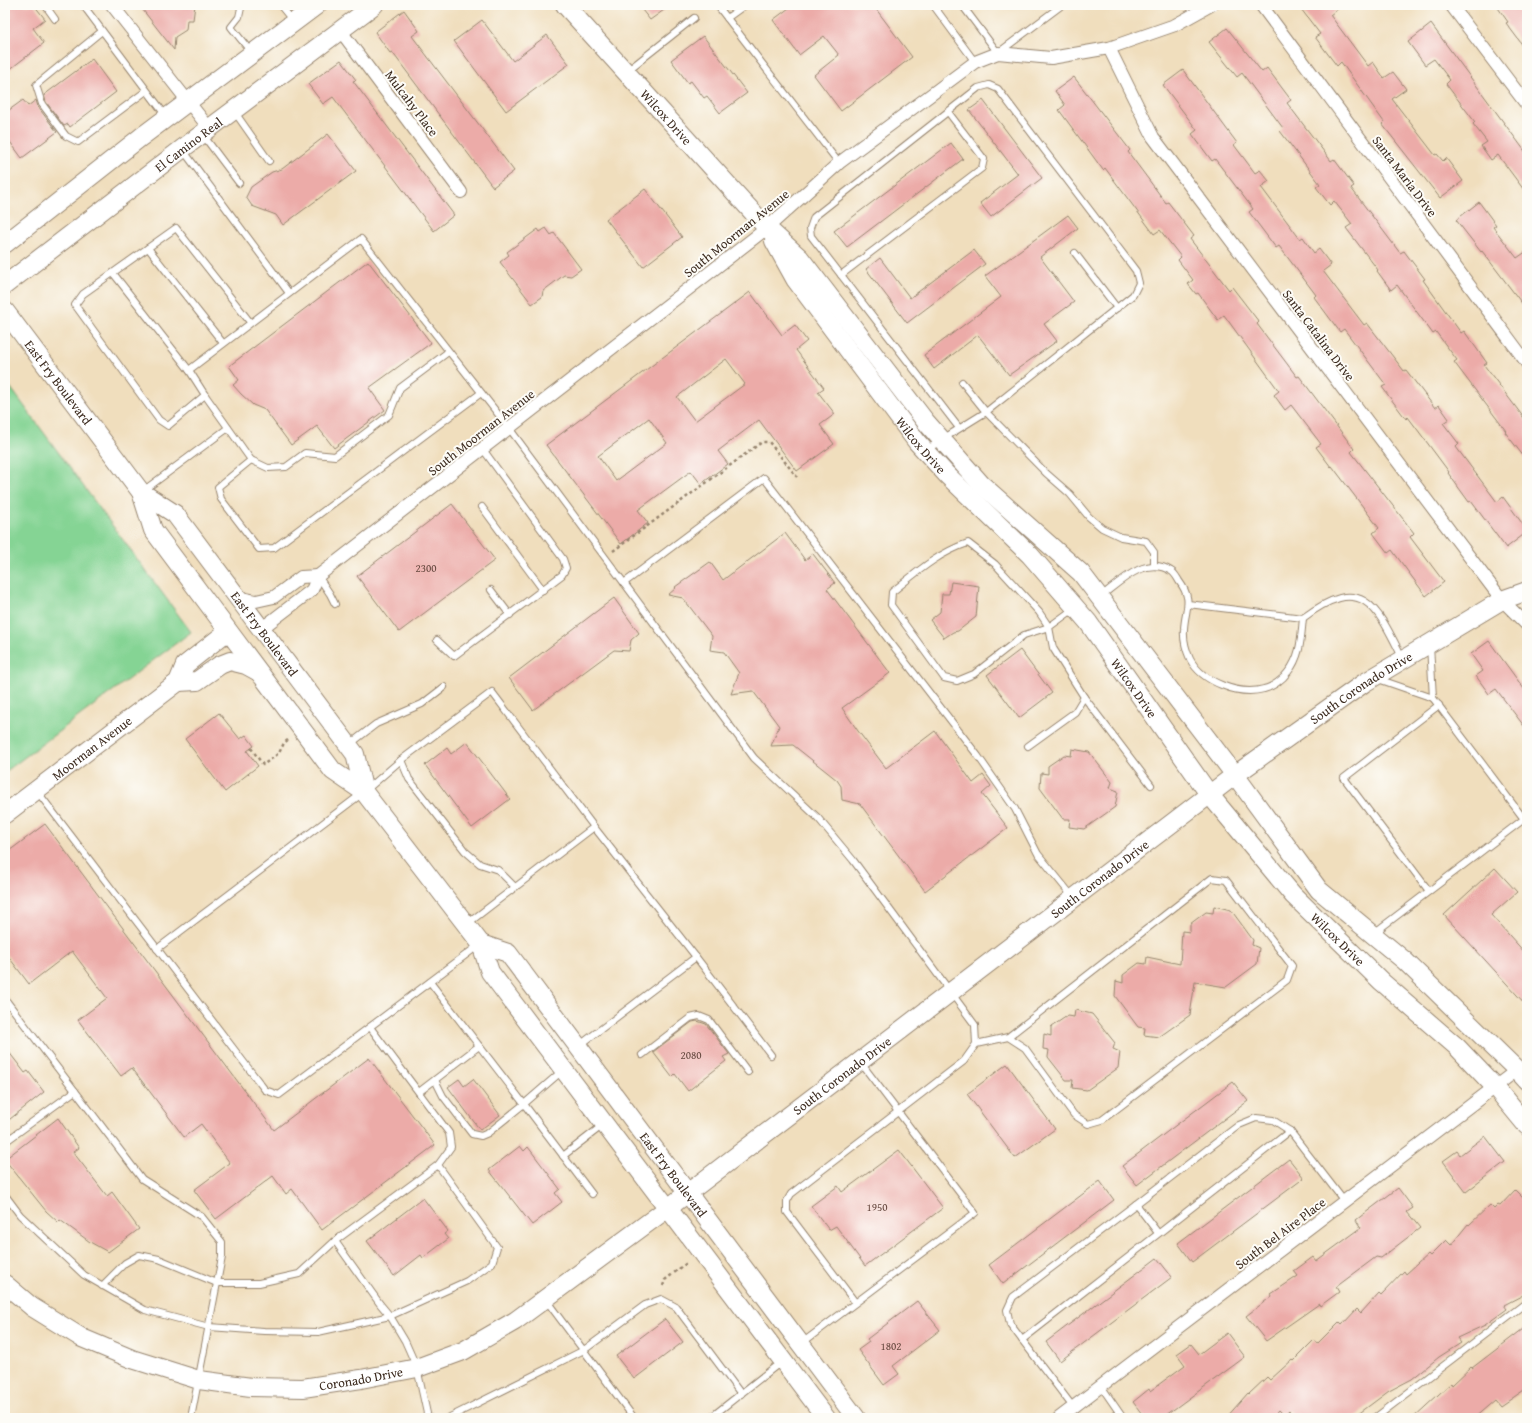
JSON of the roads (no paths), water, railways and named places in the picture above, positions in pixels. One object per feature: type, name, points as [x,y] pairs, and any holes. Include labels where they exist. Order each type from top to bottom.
[{"type":"street","points":[[112,5],[188,101],[206,130]]},
{"type":"street","points":[[5,244],[188,101],[317,5]]},
{"type":"street","name":"El Camino Real","points":[[5,285],[206,130],[374,5]]},
{"type":"street","name":"Wilcox Drive","points":[[565,5],[767,228],[800,258],[941,440],[981,484],[1081,574],[1235,775],[1319,890],[1405,961],[1522,1073]]},
{"type":"street","name":"South Moorman Avenue","points":[[261,628],[312,590],[318,576],[767,228],[839,163],[975,62],[998,53],[1050,58],[1109,48],[1175,25],[1211,5]]},
{"type":"street","name":"Santa Maria Drive","points":[[1261,5],[1527,363]]},
{"type":"street","points":[[1451,5],[1527,105]]},
{"type":"street","name":"Mulcahy Place","points":[[340,30],[461,192]]},
{"type":"street","name":"Santa Catalina Drive","points":[[1109,48],[1153,137],[1502,600],[1527,625]]},
{"type":"street","name":"Wilcox Drive","points":[[767,228],[795,279],[926,451],[947,475],[1030,556],[1088,622],[1209,794],[1292,895],[1382,982],[1457,1047],[1495,1087],[1527,1126]]},
{"type":"street","name":"East Fry Boulevard","points":[[5,310],[141,492],[153,530],[333,771],[364,792],[481,944],[490,972],[826,1418]]},
{"type":"street","name":"East Fry Boulevard","points":[[141,492],[175,514],[355,754],[364,792]]},
{"type":"street","name":"South Moorman Avenue","points":[[236,597],[256,601],[274,597],[302,577],[318,576]]},
{"type":"street","name":"South Coronado Drive","points":[[688,1193],[1235,775],[1374,677],[1502,600],[1527,591]]},
{"type":"street","name":"Moorman Avenue","points":[[5,814],[178,682],[186,665],[228,631]]},
{"type":"street","points":[[178,682],[197,681],[220,665],[230,661],[246,665],[258,671]]},
{"type":"street","name":"East Fry Boulevard","points":[[481,944],[508,953],[856,1418]]},
{"type":"street","name":"South Bel Aire Place","points":[[1059,1418],[1495,1087],[1522,1073]]},
{"type":"street","name":"Coronado Drive","points":[[5,1284],[32,1307],[82,1338],[132,1359],[199,1380],[251,1387],[303,1388],[417,1368],[463,1351],[515,1321],[688,1193]]},
{"type":"lane","points":[[45,5],[55,19]]},
{"type":"lane","points":[[83,5],[166,118]]},
{"type":"lane","points":[[239,5],[241,8],[239,17],[231,27],[252,54]]},
{"type":"lane","points":[[280,5],[294,22]]},
{"type":"lane","points":[[718,5],[839,163]]},
{"type":"lane","points":[[727,18],[745,5]]},
{"type":"lane","points":[[933,5],[975,62]]},
{"type":"lane","points":[[962,5],[998,53],[1062,5]]},
{"type":"lane","points":[[626,72],[694,18]]},
{"type":"lane","points":[[102,31],[36,85],[42,104],[66,136],[78,142],[146,91]]},
{"type":"lane","points":[[926,451],[959,428],[986,412],[1133,295],[1139,283],[1136,271],[998,89],[989,85],[978,88],[814,217],[810,228],[811,236],[959,428]]},
{"type":"lane","points":[[233,110],[269,161]]},
{"type":"lane","points":[[841,275],[982,168],[984,159],[948,112]]},
{"type":"lane","points":[[206,130],[239,184]]},
{"type":"lane","points":[[182,149],[289,293]]},
{"type":"lane","points":[[205,395],[168,426],[159,420],[74,305],[83,294],[176,228],[250,322]]},
{"type":"lane","points":[[189,370],[250,322],[361,239],[509,428],[754,758],[818,818],[853,860],[975,1024],[976,1044],[964,1061],[791,1194],[787,1201],[787,1212],[855,1302]]},
{"type":"lane","points":[[148,248],[223,343]]},
{"type":"lane","points":[[1075,253],[1117,308]]},
{"type":"lane","points":[[113,273],[189,370],[251,460],[268,468],[286,467],[304,453],[335,456],[389,415],[400,388],[448,352]]},
{"type":"lane","points":[[962,382],[986,412],[1046,473],[1070,494],[1089,517],[1102,528],[1121,537],[1146,541],[1154,552],[1154,566]]},
{"type":"lane","points":[[251,460],[218,487],[221,499],[259,549],[274,548],[481,393]]},
{"type":"lane","points":[[141,492],[228,428]]},
{"type":"lane","points":[[437,640],[454,656],[543,590],[562,575],[566,568],[563,559],[482,448]]},
{"type":"lane","points":[[624,582],[764,478],[978,756],[1015,809],[1038,854],[1073,898]]},
{"type":"lane","points":[[482,507],[543,590]]},
{"type":"lane","points":[[1075,607],[1049,627],[1024,635],[974,674],[957,681],[944,678],[891,604],[892,592],[940,554],[968,543],[995,564],[1039,612],[1049,627],[1053,648],[1084,697],[1151,785]]},
{"type":"lane","points":[[1099,598],[1134,571],[1143,567],[1154,566],[1173,572],[1187,594],[1188,604],[1184,630],[1185,646],[1191,660],[1204,675],[1218,684],[1234,690],[1247,691],[1265,689],[1285,676],[1292,668],[1301,647],[1302,618]]},
{"type":"lane","points":[[318,576],[335,604]]},
{"type":"lane","points":[[491,590],[510,615]]},
{"type":"lane","points":[[1188,604],[1302,618],[1318,607],[1337,597],[1358,597],[1376,611],[1387,625],[1403,660]]},
{"type":"lane","points":[[1373,934],[1524,819],[1434,698],[1430,643]]},
{"type":"lane","points":[[1374,677],[1434,698]]},
{"type":"lane","points":[[348,745],[376,724],[422,704],[444,687]]},
{"type":"lane","points":[[157,949],[364,792],[401,760],[492,692],[594,827],[771,1055]]},
{"type":"lane","points":[[1028,746],[1075,712],[1084,697]]},
{"type":"lane","points":[[1429,891],[1344,778],[1439,705]]},
{"type":"lane","points":[[401,760],[409,780],[465,851],[480,864],[498,870],[515,887]]},
{"type":"lane","points":[[36,790],[265,1090],[279,1095],[481,944]]},
{"type":"lane","points":[[466,925],[594,827]]},
{"type":"lane","points":[[976,1044],[1008,1037],[1212,878],[1226,880],[1292,966],[1287,980],[1102,1120],[1088,1124],[1074,1115],[1025,1048],[1008,1037]]},
{"type":"lane","points":[[578,1046],[696,957]]},
{"type":"lane","points":[[430,982],[592,1194]]},
{"type":"lane","points":[[5,999],[142,1179],[202,1217],[222,1242],[222,1257],[191,1418]]},
{"type":"lane","points":[[642,1055],[690,1018],[699,1016],[709,1020],[748,1072]]},
{"type":"lane","points":[[102,1286],[125,1263],[138,1255],[159,1259],[217,1283],[259,1283],[298,1274],[335,1241],[438,1164],[452,1147],[449,1133],[370,1027]]},
{"type":"lane","points":[[419,1092],[479,1046]]},
{"type":"lane","points":[[801,1344],[975,1213],[860,1061]]},
{"type":"lane","points":[[434,1080],[443,1096],[472,1134],[481,1136],[488,1133],[563,1070]]},
{"type":"lane","points":[[5,1142],[75,1091]]},
{"type":"lane","points":[[1073,1408],[1010,1324],[1007,1310],[1013,1297],[1239,1125],[1256,1118],[1273,1120],[1290,1131],[1344,1201]]},
{"type":"lane","points":[[563,1156],[604,1124]]},
{"type":"lane","points":[[1022,1340],[1290,1131]]},
{"type":"lane","points":[[5,1195],[20,1215],[84,1275],[145,1310],[209,1327],[264,1331],[318,1332],[390,1316],[467,1281],[492,1262],[497,1247],[438,1164]]},
{"type":"lane","points":[[1136,1204],[1158,1233]]},
{"type":"lane","points":[[335,1241],[390,1316],[405,1341],[417,1368],[428,1418]]},
{"type":"lane","points":[[545,1298],[634,1418]]},
{"type":"lane","points":[[448,1418],[584,1350],[645,1305],[661,1299],[676,1307],[740,1394]]},
{"type":"lane","points":[[1374,1418],[1526,1305]]},
{"type":"lane","points":[[710,1418],[782,1361]]},
{"type":"lane","points":[[1101,1386],[1123,1418]]}]
